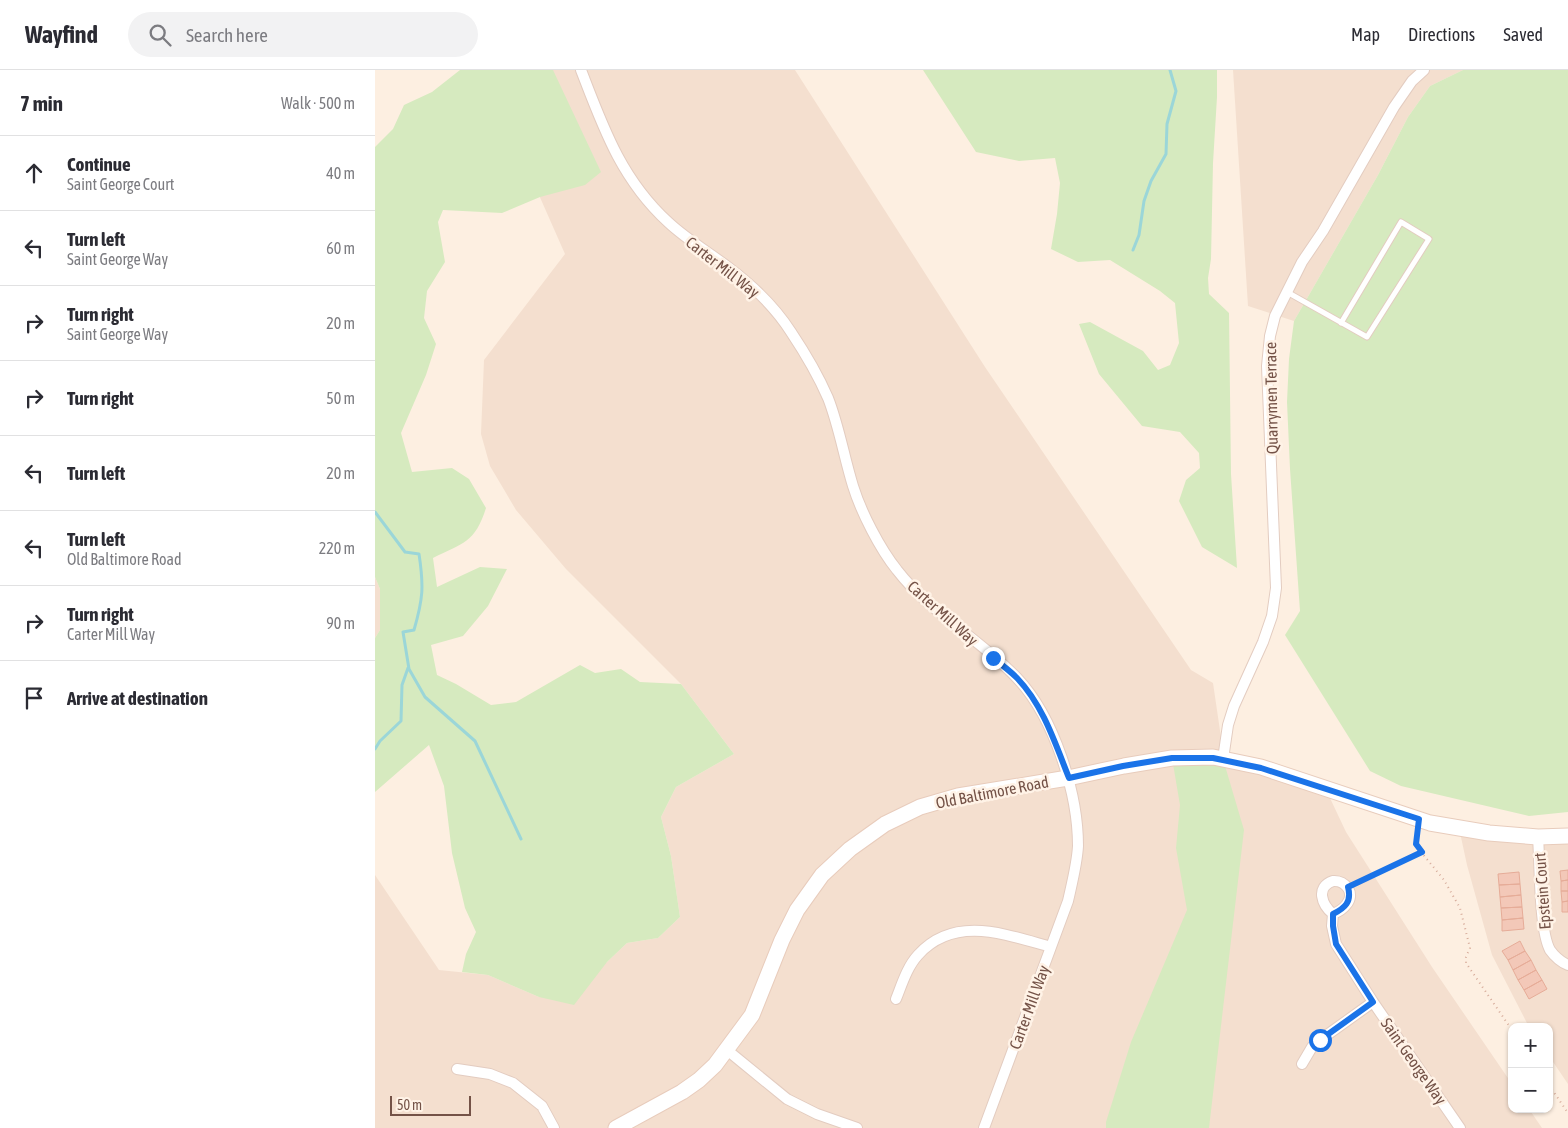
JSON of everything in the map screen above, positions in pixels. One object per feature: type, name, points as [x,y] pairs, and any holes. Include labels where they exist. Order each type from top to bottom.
[{"type":"street","name":"Carter Mill Way","points":[[581,70],[605,134],[630,179],[665,220],[685,237],[731,268],[770,304],[791,331],[812,365],[829,400],[854,490],[880,546],[921,598],[1017,679],[1031,697],[1050,728],[1069,778],[1076,818],[1078,847],[1075,873],[1068,901],[984,1128]]},
{"type":"street","name":"Quarrymen Terrace","points":[[1223,759],[1228,725],[1234,706],[1263,642],[1272,616],[1276,588],[1267,366],[1270,336],[1275,316],[1302,262],[1323,231],[1394,107],[1413,81],[1424,70]]},
{"type":"street","name":"Old Baltimore Road","points":[[616,1128],[683,1092],[715,1065],[752,1015],[782,940],[797,910],[822,875],[850,848],[885,824],[920,807],[959,796],[1069,778],[1123,766],[1172,758],[1213,758],[1261,768],[1419,819],[1482,832],[1538,837],[1568,836]]},
{"type":"street","name":"Epstein Court","points":[[1538,837],[1544,932],[1550,950],[1568,966]]},
{"type":"street","name":"Saint George Way","points":[[1348,887],[1344,883],[1330,882],[1324,887],[1322,896],[1324,905],[1333,914],[1336,944],[1373,1002],[1460,1128]]},
{"type":"street","points":[[1333,914],[1348,903],[1350,898],[1348,887]]},
{"type":"street","points":[[896,999],[906,973],[917,956],[929,945],[945,935],[963,931],[986,930],[1051,947]]},
{"type":"street","points":[[1302,1064],[1312,1047],[1320,1040],[1373,1002]]},
{"type":"street","points":[[727,1050],[787,1099],[817,1114],[857,1128]]},
{"type":"street","points":[[457,1069],[490,1074],[513,1083],[541,1106],[554,1128]]},
{"type":"lane","points":[[1287,292],[1367,338],[1429,239],[1401,222],[1341,323]]},
{"type":"path","points":[[1419,819],[1416,844],[1444,880],[1460,908],[1470,948],[1466,963],[1508,1024]]},
{"type":"path","points":[[1348,887],[1422,852]]},
{"type":"path","points":[[1553,1091],[1568,1113]]},
{"type":"shaded area","points":[[466,70],[795,70],[985,367],[1191,670],[1213,683],[1223,751],[1321,779],[1346,832],[1432,967],[1508,1078],[1508,1113],[1532,1113],[1542,1128],[375,1128],[375,875],[439,970],[488,975],[539,997],[607,962],[627,943],[658,938],[680,917],[671,856],[661,817],[676,787],[734,754],[681,684],[566,569],[516,510],[490,466],[481,434],[484,360],[565,254],[531,177]]},
{"type":"shaded area","points":[[1233,70],[1463,70],[1430,86],[1408,117],[1378,175],[1294,321],[1248,306]]},
{"type":"shaded area","points":[[375,577],[380,589],[380,630],[375,638]]},
{"type":"shaded area","points":[[1459,828],[1568,836],[1568,1084],[1553,1062],[1553,1023],[1527,1023],[1492,955],[1467,865]]},
{"type":"green space","points":[[460,70],[553,70],[601,172],[585,185],[540,197],[502,213],[443,210],[438,222],[445,262],[427,291],[424,318],[436,344],[426,375],[401,433],[412,472],[452,468],[469,479],[486,508],[482,520],[467,540],[433,558],[437,587],[480,567],[507,569],[488,606],[463,636],[431,645],[437,675],[491,705],[516,702],[580,665],[595,673],[621,669],[640,682],[681,684],[734,754],[676,787],[661,817],[671,856],[680,917],[658,938],[627,943],[607,962],[574,1005],[539,997],[488,975],[462,972],[466,954],[476,932],[465,908],[452,853],[444,786],[429,745],[375,792],[375,638],[380,630],[380,589],[375,577],[375,147],[393,129],[404,105],[432,92]]},
{"type":"green space","points":[[923,70],[1217,70],[1211,259],[1208,278],[1209,294],[1229,313],[1231,474],[1237,568],[1202,547],[1179,501],[1186,480],[1200,468],[1199,453],[1180,432],[1142,426],[1099,374],[1079,324],[1090,322],[1143,351],[1158,370],[1170,365],[1179,343],[1175,303],[1160,291],[1110,260],[1078,262],[1051,249],[1060,183],[1055,158],[1019,161],[976,152]]},
{"type":"green space","points":[[1463,70],[1568,70],[1568,812],[1529,816],[1401,786],[1370,771],[1285,635],[1300,611],[1287,402],[1289,359],[1294,321],[1378,175],[1408,117],[1430,86]]},
{"type":"green space","points":[[1172,758],[1223,759],[1244,830],[1209,1128],[1106,1128],[1106,1122],[1131,1042],[1187,910],[1176,848],[1180,805]]},
{"type":"building","points":[[1568,870],[1568,880],[1561,881],[1560,871]]},
{"type":"building","points":[[1519,872],[1520,884],[1499,885],[1498,874]]},
{"type":"building","points":[[1568,880],[1568,891],[1561,891],[1561,881]]},
{"type":"building","points":[[1520,884],[1521,895],[1500,897],[1499,885]]},
{"type":"building","points":[[1561,891],[1568,891],[1568,901],[1562,902]]},
{"type":"building","points":[[1521,895],[1522,907],[1501,908],[1500,897]]},
{"type":"building","points":[[1568,901],[1568,912],[1562,912],[1562,902]]},
{"type":"building","points":[[1522,907],[1523,918],[1502,920],[1501,908]]},
{"type":"building","points":[[1523,918],[1524,929],[1502,931],[1502,920]]},
{"type":"building","points":[[1520,941],[1525,951],[1508,960],[1502,951]]},
{"type":"building","points":[[1525,951],[1531,960],[1513,970],[1508,960]]},
{"type":"building","points":[[1531,960],[1536,970],[1518,980],[1513,970]]},
{"type":"building","points":[[1536,970],[1542,980],[1524,990],[1518,980]]},
{"type":"building","points":[[1542,980],[1547,989],[1529,999],[1524,990]]},
{"type":"waterway","points":[[1133,250],[1139,235],[1144,201],[1151,181],[1166,154],[1167,124],[1176,91],[1170,70]]},
{"type":"waterway","points":[[375,512],[405,552],[419,554],[422,575],[422,593],[419,610],[414,630],[403,632],[409,669],[425,697],[475,741],[521,839]]},
{"type":"waterway","points":[[375,749],[380,741],[401,721],[402,685],[408,668]]},
{"type":"route","points":[[993,658],[1017,679],[1031,697],[1050,728],[1069,778],[1172,758],[1213,758],[1261,768],[1419,819],[1416,844],[1422,852],[1348,887],[1350,898],[1347,905],[1333,914],[1336,944],[1373,1002],[1320,1040]]}]
